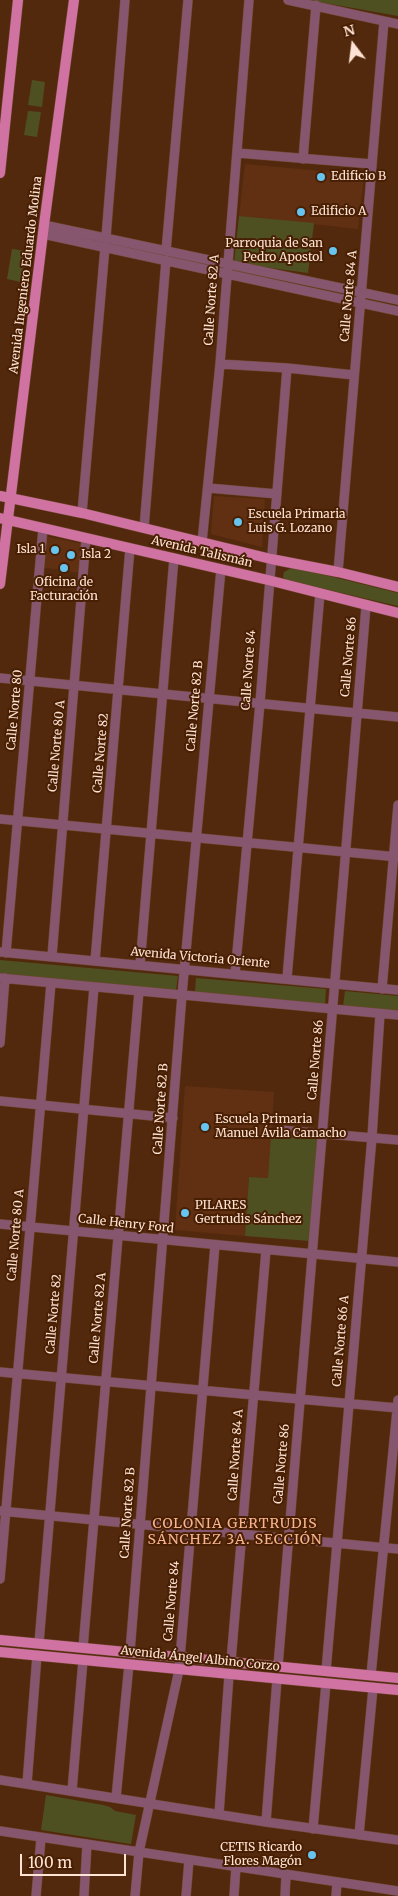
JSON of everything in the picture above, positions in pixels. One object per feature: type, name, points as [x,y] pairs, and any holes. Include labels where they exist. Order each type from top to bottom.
[{"type":"main road","points":[[0,173],[18,0]]},
{"type":"main road","name":"Avenida Ingeniero Eduardo Molina","points":[[0,584],[4,519],[11,498],[74,0]]},
{"type":"main road","name":"Avenida Talismán","points":[[0,496],[271,559],[398,586]]},
{"type":"main road","name":"Avenida Talismán","points":[[4,519],[268,580],[398,613]]},
{"type":"main road","name":"Avenida Ángel Albino Corzo","points":[[0,1640],[398,1678]]},
{"type":"main road","name":"Avenida Ángel Albino Corzo","points":[[0,1652],[398,1690]]},
{"type":"street","points":[[106,237],[125,0]]},
{"type":"street","points":[[144,528],[188,0]]},
{"type":"street","name":"Calle Norte 82 A","points":[[202,542],[220,364],[226,269],[249,0]]},
{"type":"street","points":[[288,0],[398,24]]},
{"type":"street","points":[[303,159],[316,5]]},
{"type":"street","name":"Calle Norte 84 A","points":[[338,572],[384,21]]},
{"type":"street","points":[[237,153],[372,164]]},
{"type":"street","points":[[44,230],[106,237],[166,256]]},
{"type":"street","points":[[44,230],[105,247],[166,256],[361,298],[398,311]]},
{"type":"street","points":[[82,514],[105,247]]},
{"type":"street","points":[[361,298],[398,300]]},
{"type":"street","points":[[220,364],[354,375]]},
{"type":"street","name":"Calle Norte 84","points":[[235,974],[260,703],[268,580],[287,368]]},
{"type":"street","points":[[208,488],[277,494]]},
{"type":"street","name":"Calle Norte 80","points":[[3,952],[18,820],[43,528]]},
{"type":"street","name":"Calle Norte 80 A","points":[[52,956],[86,538]]},
{"type":"street","name":"Calle Norte 82","points":[[95,961],[130,548]]},
{"type":"street","points":[[140,965],[174,558]]},
{"type":"street","name":"Calle Norte 82 B","points":[[130,1652],[182,995],[198,837],[220,569]]},
{"type":"street","points":[[398,579],[398,586]]},
{"type":"street","points":[[287,978],[320,593]]},
{"type":"street","name":"Calle Norte 86","points":[[278,1666],[366,606]]},
{"type":"street","points":[[0,678],[398,717]]},
{"type":"street","points":[[382,988],[396,857],[398,805]]},
{"type":"street","points":[[0,818],[396,857]]},
{"type":"street","name":"Avenida Victoria Oriente","points":[[3,952],[398,990]]},
{"type":"street","points":[[0,1043],[3,978],[398,1015]]},
{"type":"street","name":"Calle Norte 80 A","points":[[0,1580],[3,1511],[51,983]]},
{"type":"street","name":"Calle Norte 82","points":[[39,1643],[94,987]]},
{"type":"street","name":"Calle Norte 82 A","points":[[83,1648],[139,991]]},
{"type":"street","name":"Calle Norte 86 A","points":[[326,1671],[372,1137],[380,1014]]},
{"type":"street","points":[[0,1101],[173,1118]]},
{"type":"street","points":[[280,1130],[398,1140]]},
{"type":"street","name":"Calle Henry Ford","points":[[0,1224],[398,1262]]},
{"type":"street","name":"Calle Norte 84","points":[[135,1896],[139,1852],[179,1670],[215,1246]]},
{"type":"street","name":"Calle Norte 84 A","points":[[231,1661],[266,1250]]},
{"type":"street","points":[[0,1372],[398,1408]]},
{"type":"street","points":[[371,1675],[398,1400]]},
{"type":"street","points":[[3,1511],[398,1549]]},
{"type":"street","points":[[27,1784],[38,1655]]},
{"type":"street","points":[[72,1791],[83,1660]]},
{"type":"street","points":[[116,1798],[129,1664]]},
{"type":"street","points":[[219,1814],[230,1675]]},
{"type":"street","points":[[266,1822],[278,1679]]},
{"type":"street","points":[[313,1829],[326,1683]]},
{"type":"street","points":[[359,1835],[373,1688]]},
{"type":"street","points":[[0,1780],[266,1822],[398,1840]]},
{"type":"street","points":[[0,1831],[337,1882],[387,1893],[398,1891]]},
{"type":"street","points":[[36,1896],[41,1838]]},
{"type":"street","points":[[84,1896],[88,1844]]},
{"type":"street","points":[[186,1896],[189,1860]]},
{"type":"street","points":[[234,1896],[236,1866]]},
{"type":"street","points":[[285,1896],[286,1874]]},
{"type":"street","points":[[336,1896],[337,1882]]},
{"type":"shaded area","points":[[308,0],[398,0],[398,16]]},
{"type":"shaded area","points":[[32,80],[45,82],[42,107],[28,105]]},
{"type":"shaded area","points":[[28,111],[41,112],[37,137],[24,135]]},
{"type":"shaded area","points":[[245,164],[364,175],[358,229],[239,216]]},
{"type":"shaded area","points":[[239,216],[314,223],[308,273],[234,263]]},
{"type":"shaded area","points":[[12,249],[26,251],[21,282],[7,279]]},
{"type":"shaded area","name":"Escuela Primaria Luis G. Lozano","points":[[214,496],[265,499],[262,547],[211,534]]},
{"type":"shaded area","points":[[44,536],[83,544],[81,573],[41,567]]},
{"type":"shaded area","points":[[293,567],[398,593],[398,606],[286,580],[283,577],[284,572]]},
{"type":"shaded area","points":[[0,960],[178,976],[176,990],[0,975]]},
{"type":"shaded area","points":[[196,978],[326,989],[325,1004],[195,992]]},
{"type":"shaded area","points":[[345,991],[398,996],[398,1011],[343,1006]]},
{"type":"shaded area","points":[[185,1086],[274,1092],[268,1178],[249,1177],[245,1236],[175,1230]]},
{"type":"shaded area","points":[[271,1135],[318,1137],[310,1241],[245,1236],[249,1177],[268,1178]]},
{"type":"shaded area","points":[[46,1795],[103,1805],[115,1811],[136,1815],[131,1844],[41,1830]]},
{"type":"place","name":"Edificio B","points":[[321,177]]},
{"type":"place","name":"Edificio A","points":[[301,212]]},
{"type":"place","name":"Parroquia de San Pedro Apostol","points":[[333,251]]},
{"type":"place","name":"Escuela Primaria Luis G. Lozano","points":[[238,522]]},
{"type":"place","name":"Isla 1","points":[[55,550]]},
{"type":"place","name":"Isla 2","points":[[71,555]]},
{"type":"place","name":"Oficina de Facturación","points":[[64,568]]},
{"type":"place","name":"Escuela Primaria Manuel Ávila Camacho","points":[[205,1127]]},
{"type":"place","name":"PILARES Gertrudis Sánchez","points":[[185,1213]]},
{"type":"place","name":"CETIS Ricardo Flores Magón","points":[[312,1855]]},
{"type":"district","name":"COLONIA GERTRUDIS SÁNCHEZ 3A. SECCIÓN","points":[[235,1532]]}]
